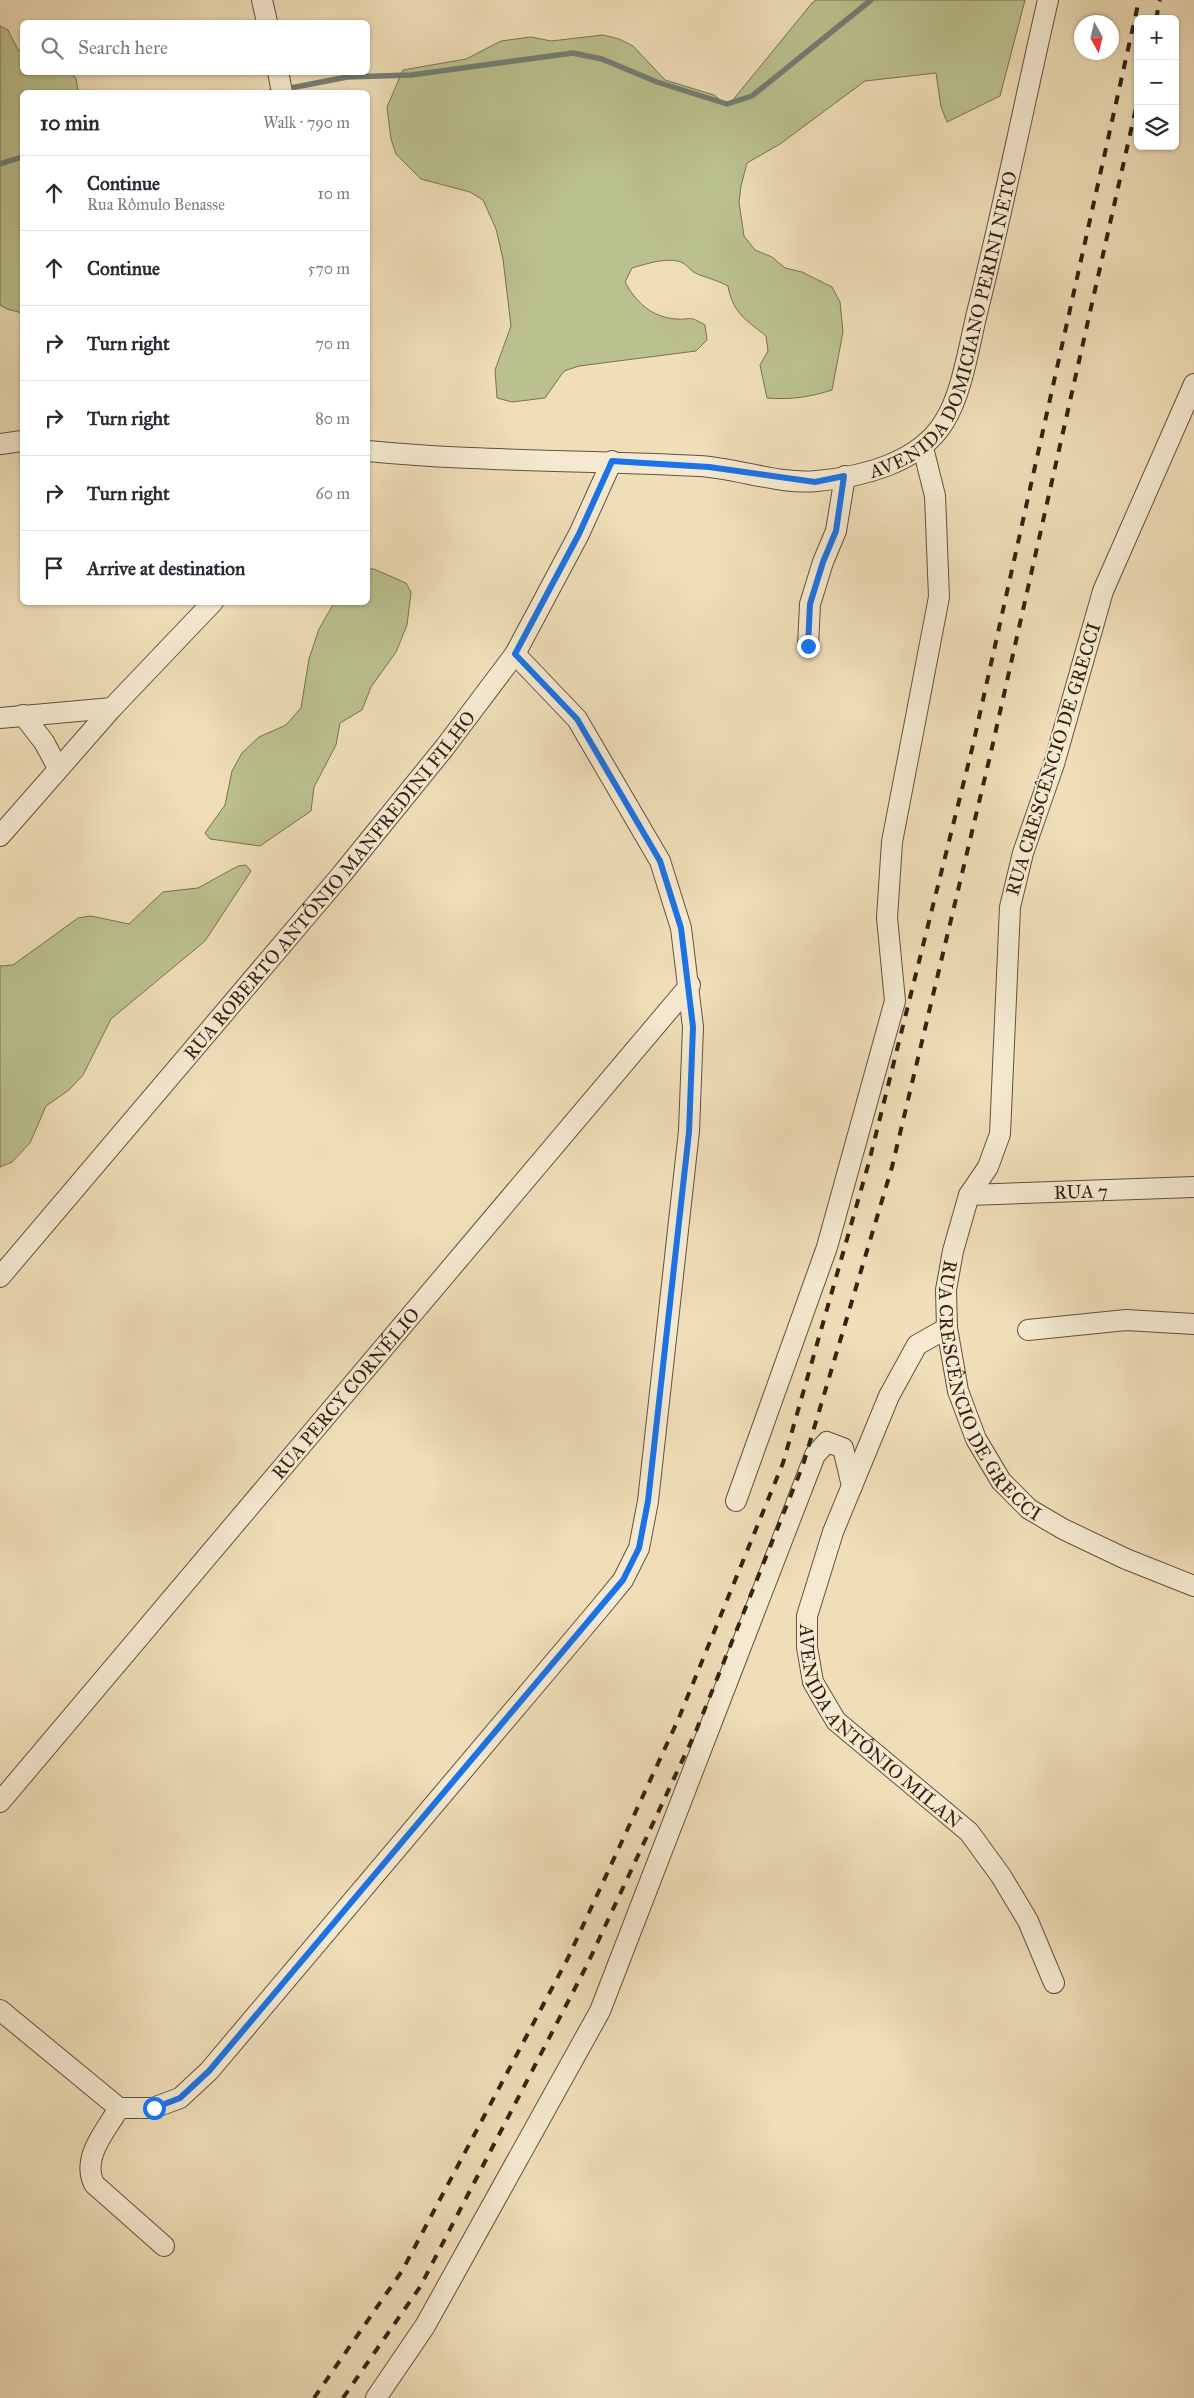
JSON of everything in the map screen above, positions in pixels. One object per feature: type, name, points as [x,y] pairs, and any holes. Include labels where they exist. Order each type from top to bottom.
[{"type":"street","points":[[262,0],[267,20]]},
{"type":"street","name":"AVENIDA DOMICIANO PERINI NETO","points":[[370,451],[432,457],[612,461],[709,467],[815,482],[871,472],[923,448],[944,422],[954,400],[963,369],[994,247],[1048,0]]},
{"type":"street","points":[[279,75],[282,90]]},
{"type":"street","name":"RUA CRESCÊNCIO DE GRECCI","points":[[1194,384],[1103,591],[1054,764],[1024,853],[1010,908],[1000,1134],[988,1167],[969,1195],[953,1251],[946,1290],[947,1328],[958,1391],[976,1439],[1002,1481],[1029,1509],[1063,1529],[1126,1559],[1194,1586]]},
{"type":"street","points":[[0,444],[20,441]]},
{"type":"street","points":[[736,1501],[826,1247],[896,1001],[887,918],[892,842],[934,628],[938,597],[935,496],[923,448]]},
{"type":"street","name":"RUA ROBERTO ANTÔNIO MANFREDINI FILHO","points":[[0,1277],[348,866],[446,747],[515,654],[579,534],[612,461]]},
{"type":"street","points":[[808,646],[810,604],[823,562],[836,531],[844,476]]},
{"type":"street","points":[[0,836],[112,708],[210,605]]},
{"type":"street","points":[[0,2010],[119,2108],[154,2108],[180,2098],[209,2071],[600,1608],[623,1580],[639,1548],[648,1501],[689,1132],[693,1027],[690,985],[681,928],[660,861],[577,719],[515,654]]},
{"type":"street","points":[[0,718],[112,708]]},
{"type":"street","points":[[23,715],[44,742],[58,768]]},
{"type":"street","name":"RUA PERCY CORNÉLIO","points":[[0,1802],[690,985]]},
{"type":"street","name":"RUA 7","points":[[969,1195],[1194,1187]]},
{"type":"street","points":[[1028,1330],[1126,1320],[1194,1324]]},
{"type":"street","name":"AVENIDA ANTÔNIO MILAN","points":[[947,1328],[917,1345],[889,1396],[833,1532],[807,1616],[807,1647],[813,1682],[836,1721],[969,1832],[1001,1876],[1028,1921],[1054,1983]]},
{"type":"street","points":[[376,2398],[425,2326],[600,2011],[814,1455],[827,1442],[843,1448],[852,1486]]},
{"type":"street","points":[[119,2108],[91,2156],[90,2175],[94,2184],[164,2246]]},
{"type":"green space","points":[[816,0],[1025,0],[1000,96],[947,122],[941,107],[936,73],[865,81],[780,144],[747,163],[739,202],[744,236],[755,250],[772,257],[785,268],[802,272],[832,287],[840,302],[843,332],[832,390],[784,399],[767,398],[760,365],[768,351],[766,336],[741,315],[733,303],[728,286],[695,273],[683,263],[671,260],[658,261],[632,268],[625,282],[639,302],[652,312],[667,318],[693,319],[705,325],[707,340],[696,351],[579,366],[564,371],[545,398],[512,402],[497,398],[495,370],[511,326],[503,259],[496,229],[483,200],[470,192],[421,179],[396,154],[391,139],[387,107],[403,70],[466,59],[501,41],[531,37],[551,41],[603,35],[619,39],[633,46],[665,80],[714,95],[728,106]]},
{"type":"green space","points":[[0,26],[8,30],[20,52],[20,75],[72,75],[76,78],[78,90],[20,90],[20,312],[0,305]]},
{"type":"green space","points":[[370,569],[406,583],[411,592],[407,625],[396,652],[371,687],[362,710],[340,723],[336,745],[314,787],[311,811],[260,846],[210,839],[205,833],[225,805],[232,771],[242,753],[259,737],[286,725],[301,708],[309,659],[319,629],[333,605],[370,605]]},
{"type":"green space","points":[[246,865],[251,871],[205,941],[111,1019],[83,1075],[69,1090],[46,1106],[30,1143],[12,1162],[0,1167],[0,966],[13,965],[78,918],[91,916],[129,924],[163,892],[198,888],[238,866]]},
{"type":"waterway","points":[[280,90],[347,77],[411,75],[573,53],[602,59],[657,82],[727,104],[752,96],[871,0]]},
{"type":"waterway","points":[[0,164],[20,158]]},
{"type":"railway","points":[[314,2398],[402,2271],[568,1958],[678,1720],[783,1463],[869,1162],[972,749],[1139,0]]},
{"type":"railway","points":[[1157,15],[1160,0]]},
{"type":"railway","points":[[343,2398],[420,2287],[587,1965],[696,1731],[803,1465],[892,1167],[991,752],[1137,105]]},
{"type":"route","points":[[154,2108],[180,2098],[209,2071],[600,1608],[623,1580],[639,1548],[648,1501],[689,1132],[693,1027],[690,985],[681,928],[660,861],[577,719],[515,654],[579,534],[612,461],[709,467],[783,479],[815,482],[844,476],[841,512],[836,531],[823,562],[810,604],[807,620],[808,646]]}]
